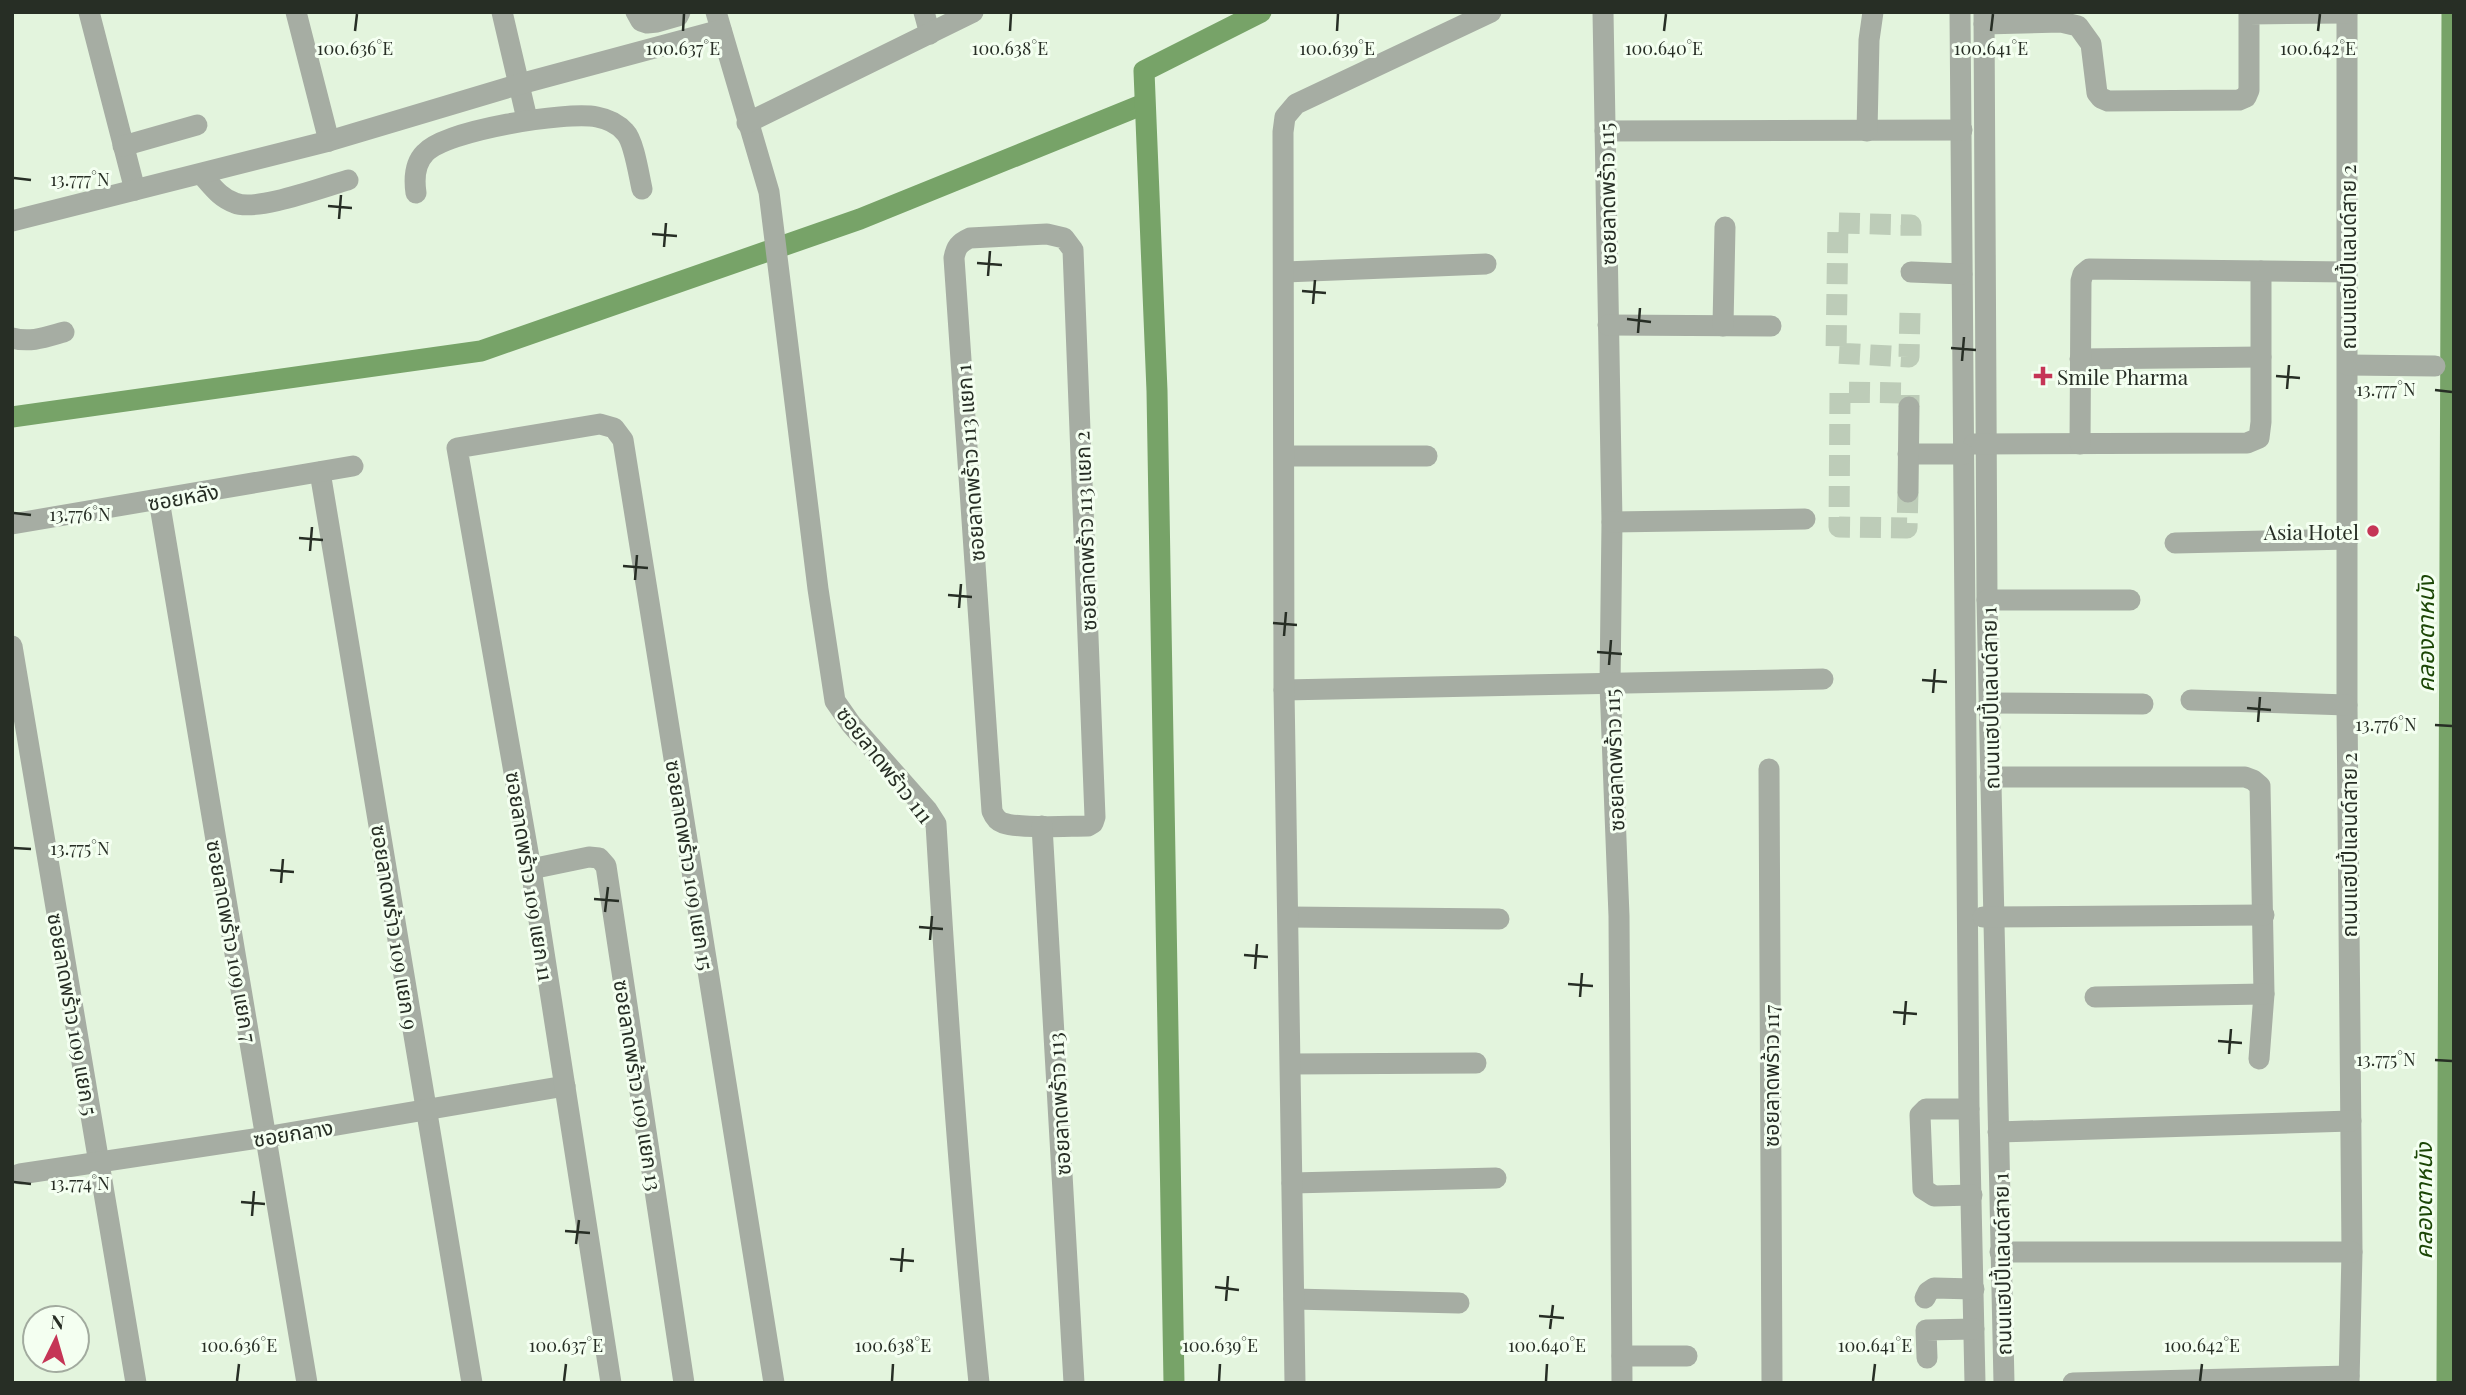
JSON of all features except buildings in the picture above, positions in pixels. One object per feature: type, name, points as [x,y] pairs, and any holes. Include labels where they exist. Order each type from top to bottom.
[{"type":"street","points":[[89,12],[135,190]]},
{"type":"street","points":[[296,12],[329,141]]},
{"type":"street","points":[[502,12],[527,119]]},
{"type":"street","points":[[636,12],[641,21],[647,23],[678,16],[680,12]]},
{"type":"street","points":[[924,12],[930,34]]},
{"type":"street","points":[[747,123],[973,12]]},
{"type":"street","points":[[1295,1383],[1284,690],[1285,117],[1296,104],[1491,12]]},
{"type":"street","name":"ซอยลาดพร้าว 115","points":[[1603,12],[1612,522],[1610,685],[1619,916],[1622,1383]]},
{"type":"street","points":[[1867,131],[1869,40],[1873,12]]},
{"type":"street","name":"ถนนแฮปปี้แลนด์สาย 1","points":[[1960,12],[1969,1109],[1975,1383]]},
{"type":"street","points":[[1984,18],[2061,22],[2078,26],[2091,44],[2097,93],[2101,99],[2239,100],[2246,97],[2249,90],[2249,14],[2347,13]]},
{"type":"street","name":"ถนนแฮปปี้แลนด์สาย 2","points":[[2347,13],[2347,705],[2352,1252],[2349,1380]]},
{"type":"street","name":"ถนนแฮปปี้แลนด์สาย 1","points":[[1984,18],[1987,600],[2004,1383]]},
{"type":"street","points":[[12,221],[329,141],[718,21]]},
{"type":"street","name":"ซอยลาดพร้าว 111","points":[[718,21],[769,192],[818,589],[835,701],[851,724],[927,810],[936,824],[951,1064],[979,1383]]},
{"type":"street","points":[[416,193],[414,178],[419,160],[427,150],[444,141],[527,119],[552,117],[596,117],[612,122],[628,134],[642,189]]},
{"type":"street","points":[[123,146],[197,125]]},
{"type":"street","points":[[1605,131],[1962,130]]},
{"type":"street","points":[[202,175],[220,196],[237,205],[257,205],[348,180]]},
{"type":"street","points":[[1723,326],[1725,227]]},
{"type":"street","name":"ซอยลาดพร้าว 113 แยก 2","points":[[1016,236],[1047,233],[1064,238],[1073,250],[1095,817],[1093,823],[1088,825],[1042,826]]},
{"type":"street","name":"ซอยลาดพร้าว 113 แยก 1","points":[[1016,236],[961,242],[956,248],[954,258],[992,811],[995,818],[1004,823],[1042,826]]},
{"type":"street","points":[[1285,272],[1486,264]]},
{"type":"street","points":[[2080,444],[2081,281],[2083,274],[2090,269],[2347,272]]},
{"type":"street","points":[[1908,454],[1986,444],[2247,443],[2259,438],[2261,271]]},
{"type":"street","points":[[1910,272],[1962,274]]},
{"type":"street","points":[[1608,326],[1771,326]]},
{"type":"street","points":[[12,338],[23,341],[37,340],[64,332]]},
{"type":"street","points":[[1962,347],[1986,347]]},
{"type":"street","points":[[2080,359],[2261,357]]},
{"type":"street","points":[[2348,365],[2435,366]]},
{"type":"street","points":[[1908,492],[1909,407]]},
{"type":"street","name":"ซอยลาดพร้าว 109 แยก 15","points":[[536,435],[600,424],[614,428],[623,440],[774,1383]]},
{"type":"street","name":"ซอยลาดพร้าว 109 แยก 11","points":[[536,435],[457,448],[531,869],[611,1383]]},
{"type":"street","points":[[1285,456],[1427,456]]},
{"type":"street","name":"ซอยหลัง","points":[[12,524],[353,466]]},
{"type":"street","name":"ซอยลาดพร้าว 109 แยก 9","points":[[320,472],[472,1383]]},
{"type":"street","name":"ซอยลาดพร้าว 109 แยก 7","points":[[159,500],[307,1383]]},
{"type":"street","points":[[1612,522],[1805,519]]},
{"type":"street","points":[[2175,543],[2348,539]]},
{"type":"street","points":[[1987,600],[2130,600]]},
{"type":"street","name":"ซอยลาดพร้าว 109 แยก 5","points":[[12,646],[136,1383]]},
{"type":"street","points":[[1284,690],[1823,679]]},
{"type":"street","points":[[2192,699],[2347,705]]},
{"type":"street","points":[[1989,702],[2143,704]]},
{"type":"street","name":"ซอยลาดพร้าว 117","points":[[1769,769],[1772,1383]]},
{"type":"street","points":[[1990,777],[2245,777],[2253,779],[2260,786],[2264,994],[2259,1059]]},
{"type":"street","name":"ซอยลาดพร้าว 113","points":[[1042,826],[1074,1383]]},
{"type":"street","name":"ซอยลาดพร้าว 109 แยก 13","points":[[531,869],[589,856],[599,858],[606,866],[684,1383]]},
{"type":"street","points":[[1967,918],[2264,915]]},
{"type":"street","points":[[1289,917],[1499,919]]},
{"type":"street","points":[[2095,997],[2264,994]]},
{"type":"street","points":[[1291,1064],[1476,1063]]},
{"type":"street","name":"ซอยกลาง","points":[[20,1174],[266,1137],[565,1086]]},
{"type":"street","points":[[1969,1109],[1926,1109],[1920,1115],[1923,1189],[1934,1196],[1972,1195]]},
{"type":"street","points":[[1998,1132],[2351,1121]]},
{"type":"street","points":[[1292,1182],[1496,1178]]},
{"type":"street","points":[[2000,1252],[2352,1252]]},
{"type":"street","points":[[1925,1298],[1928,1292],[1934,1289],[1974,1289]]},
{"type":"street","points":[[1294,1299],[1459,1303]]},
{"type":"street","points":[[1927,1358],[1926,1330],[1974,1329]]},
{"type":"street","points":[[1622,1356],[1688,1356]]},
{"type":"street","points":[[2073,1383],[2349,1380]]},
{"type":"waterway","points":[[1174,1383],[1157,391],[1144,71],[1261,12]]},
{"type":"waterway","name":"คลองตาหนัง","points":[[2447,1383],[2452,12]]},
{"type":"waterway","points":[[12,417],[481,351],[860,219],[1144,104]]},
{"type":"tunnel","points":[[1910,313],[1909,357],[1836,353],[1838,223],[1911,225],[1911,244]]},
{"type":"tunnel","points":[[1908,492],[1907,528],[1839,527],[1840,392],[1909,393],[1909,407]]},
{"type":"place","name":"Smile Pharma","points":[[2043,376]]},
{"type":"place","name":"Asia Hotel","points":[[2373,531]]}]
